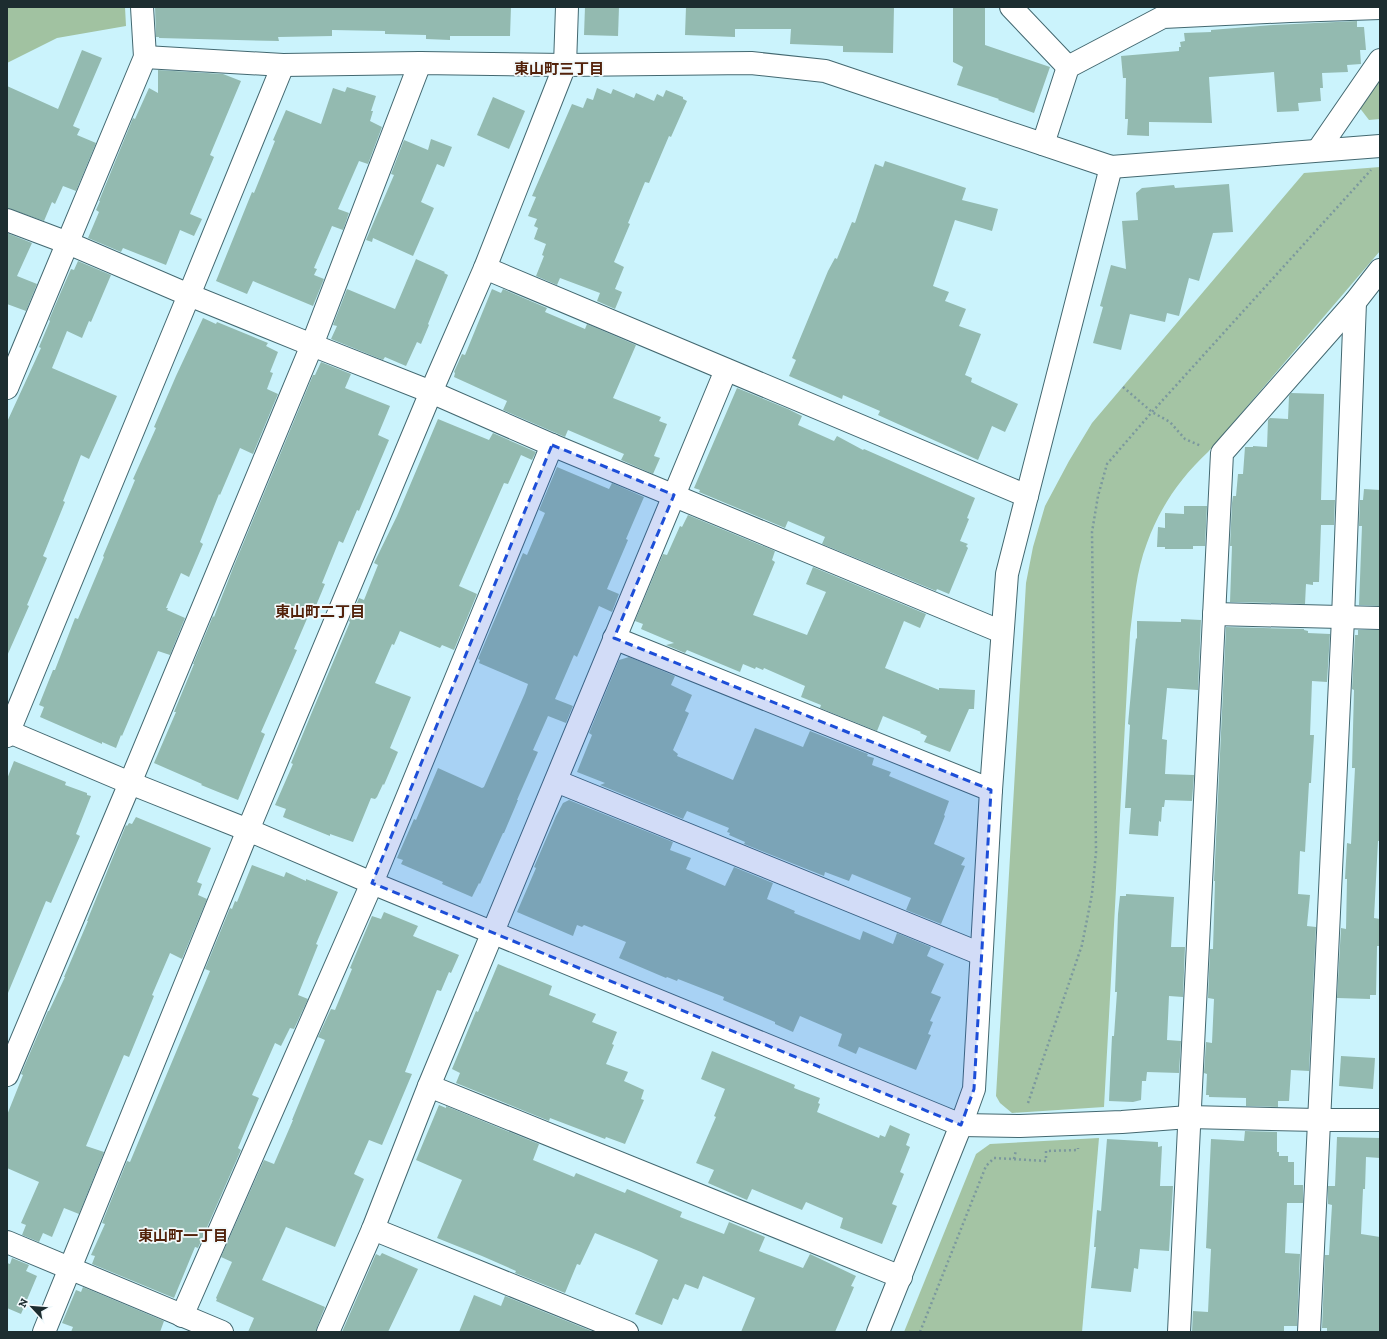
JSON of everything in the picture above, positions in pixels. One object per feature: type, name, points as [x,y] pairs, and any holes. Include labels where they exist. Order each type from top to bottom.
[{"type":"street","points":[[7,388],[145,57],[142,7]]},
{"type":"street","points":[[44,1332],[248,830],[484,268],[565,65],[567,7]]},
{"type":"street","points":[[1011,7],[1068,67]]},
{"type":"street","points":[[1043,144],[1068,67],[1163,12],[1380,8]]},
{"type":"street","points":[[145,57],[283,64],[420,63],[565,65],[751,63],[825,71],[1111,167],[1380,146]]},
{"type":"street","points":[[1318,150],[1380,60]]},
{"type":"street","points":[[7,1075],[312,345],[420,63]]},
{"type":"street","points":[[283,64],[190,295],[8,733],[248,830],[372,883],[961,1125],[1020,1126],[1122,1122],[1189,1117],[1380,1120]]},
{"type":"street","points":[[878,1332],[974,1089],[991,790],[1007,574],[1111,167]]},
{"type":"street","points":[[7,220],[431,392],[552,446],[674,495],[1002,632]]},
{"type":"street","points":[[484,268],[1027,496]]},
{"type":"street","points":[[1180,1332],[1189,1117],[1222,453],[1355,302],[1380,270]]},
{"type":"street","points":[[1308,1332],[1343,618],[1355,302]]},
{"type":"street","points":[[328,1332],[373,1229],[429,1086],[726,370]]},
{"type":"street","points":[[182,1316],[372,883],[552,446]]},
{"type":"street","points":[[1214,614],[1380,618]]},
{"type":"street","points":[[614,638],[991,790]]},
{"type":"street","points":[[556,781],[981,954]]},
{"type":"street","points":[[429,1086],[901,1277]]},
{"type":"street","points":[[373,1229],[627,1332]]},
{"type":"street","points":[[7,1242],[222,1332]]},
{"type":"path","points":[[1014,1159],[1020,1126],[1082,945],[1092,894],[1096,852],[1092,532],[1098,496],[1107,464],[1152,412],[1372,169]]},
{"type":"path","points":[[1123,387],[1152,412],[1170,422],[1185,440],[1222,453]]},
{"type":"path","points":[[920,1332],[986,1166],[994,1158],[1046,1161],[1046,1150],[1078,1150],[1079,1123]]},
{"type":"highlighted area","points":[[552,445],[674,495],[614,638],[991,790],[974,1089],[961,1125],[372,883]]},
{"type":"green space","points":[[7,7],[125,7],[126,26],[57,38],[7,63]]},
{"type":"green space","points":[[1380,79],[1380,119],[1369,120],[1359,107]]},
{"type":"green space","points":[[1380,167],[1380,251],[1208,452],[1180,482],[1158,517],[1143,554],[1136,587],[1130,633],[1104,1107],[1012,1113],[1000,1103],[996,1096],[1026,583],[1033,547],[1045,506],[1069,461],[1092,423],[1304,173]]},
{"type":"green space","points":[[1099,1138],[1082,1332],[904,1332],[976,1154],[990,1144]]},
{"type":"building","points":[[155,7],[511,7],[510,36],[450,36],[450,40],[426,39],[426,35],[385,34],[385,31],[332,30],[332,36],[278,37],[279,41],[159,38],[156,37]]},
{"type":"building","points":[[585,7],[619,7],[618,36],[584,35]]},
{"type":"building","points":[[686,7],[894,7],[893,53],[843,52],[843,46],[790,44],[791,29],[735,29],[735,37],[685,35]]},
{"type":"building","points":[[953,7],[985,7],[985,45],[1050,67],[1034,113],[957,85],[963,67],[953,62]]},
{"type":"building","points":[[1357,21],[1357,27],[1364,27],[1366,50],[1360,50],[1361,64],[1347,65],[1348,72],[1322,73],[1323,88],[1320,88],[1321,101],[1298,103],[1299,111],[1277,112],[1274,72],[1209,77],[1212,123],[1149,122],[1149,136],[1127,135],[1128,119],[1125,119],[1126,78],[1123,78],[1121,56],[1179,51],[1179,47],[1181,47],[1180,42],[1185,41],[1184,33],[1211,32],[1211,30],[1273,25]]},
{"type":"building","points":[[82,50],[102,58],[73,126],[80,129],[77,135],[96,143],[76,191],[63,186],[55,204],[52,202],[44,221],[7,208],[7,86],[58,109]]},
{"type":"building","points":[[158,70],[223,74],[241,81],[210,155],[214,157],[190,214],[202,219],[194,236],[180,230],[166,265],[123,248],[121,252],[88,238],[99,212],[96,210],[99,201],[133,118],[135,119],[149,88],[158,93]]},
{"type":"building","points":[[347,87],[376,96],[371,111],[373,111],[370,121],[382,127],[368,164],[359,161],[338,209],[349,213],[343,230],[332,226],[314,268],[317,269],[314,275],[324,279],[313,306],[253,281],[247,294],[216,281],[252,192],[254,193],[275,141],[273,140],[286,110],[321,124],[333,88],[345,92]]},
{"type":"building","points":[[597,88],[611,94],[613,89],[634,98],[636,93],[654,101],[657,94],[663,97],[666,90],[683,97],[683,99],[687,101],[671,137],[669,136],[649,183],[645,182],[614,262],[624,267],[615,289],[622,292],[615,309],[597,301],[600,293],[560,278],[557,285],[536,276],[544,256],[542,255],[546,244],[534,239],[538,228],[534,226],[537,219],[528,216],[536,197],[532,196],[572,104],[583,108],[587,98],[593,100]]},
{"type":"building","points":[[493,97],[525,111],[509,149],[477,135]]},
{"type":"building","points":[[431,139],[452,147],[444,167],[437,164],[421,202],[434,208],[413,256],[373,238],[372,242],[366,240],[394,175],[391,174],[404,140],[428,150]]},
{"type":"building","points":[[885,161],[966,188],[962,200],[998,209],[992,231],[955,220],[933,286],[949,292],[945,301],[966,309],[959,326],[981,334],[965,375],[972,378],[971,382],[1018,404],[1005,432],[992,426],[978,460],[878,415],[880,411],[843,395],[842,399],[789,376],[796,360],[792,358],[828,271],[835,258],[837,259],[852,222],[855,223],[875,164],[883,167]]},
{"type":"building","points":[[1229,184],[1233,232],[1213,233],[1199,281],[1189,278],[1179,316],[1167,313],[1165,322],[1130,314],[1121,350],[1093,343],[1103,307],[1100,306],[1111,265],[1126,269],[1122,221],[1138,220],[1136,193],[1142,188],[1174,185],[1175,188]]},
{"type":"building","points":[[7,233],[32,243],[17,276],[37,284],[26,311],[7,304]]},
{"type":"building","points":[[416,259],[445,272],[444,273],[448,275],[421,344],[417,342],[406,366],[385,357],[383,360],[331,339],[337,326],[333,325],[347,289],[395,309]]},
{"type":"building","points":[[78,261],[111,275],[91,322],[89,321],[82,338],[67,331],[52,368],[117,396],[89,459],[81,455],[63,501],[65,502],[43,556],[47,558],[27,605],[29,606],[7,656],[7,422],[41,348],[39,347],[50,321],[49,320],[71,269],[74,270]]},
{"type":"building","points":[[492,289],[501,293],[503,289],[547,308],[545,312],[585,329],[587,324],[636,345],[613,398],[661,417],[659,421],[667,424],[654,456],[660,458],[653,474],[621,460],[624,454],[568,430],[565,437],[503,410],[507,401],[454,377],[454,372],[462,354],[465,355]]},
{"type":"building","points":[[203,318],[216,324],[217,322],[268,343],[266,346],[278,352],[270,372],[273,373],[267,389],[278,394],[253,454],[240,448],[220,495],[219,494],[200,542],[203,544],[189,577],[181,573],[166,608],[168,608],[167,610],[185,618],[170,655],[158,651],[116,748],[102,742],[102,744],[40,717],[44,707],[39,705],[53,670],[55,670],[75,618],[78,619],[104,557],[103,556],[135,480],[133,479],[156,428],[154,427]]},
{"type":"building","points":[[321,362],[351,374],[345,388],[390,406],[378,435],[389,440],[359,511],[357,510],[343,543],[339,541],[322,583],[325,584],[315,608],[312,607],[294,649],[297,650],[261,732],[265,734],[238,800],[154,763],[176,712],[174,712],[193,664],[213,616],[214,617],[313,375],[315,375]]},
{"type":"building","points":[[737,388],[802,416],[798,425],[834,441],[837,436],[863,450],[864,449],[975,498],[967,518],[969,519],[960,541],[968,544],[966,546],[968,548],[949,594],[937,589],[936,591],[822,544],[825,537],[788,521],[785,528],[699,492],[700,490],[694,488]]},
{"type":"building","points":[[1291,393],[1324,394],[1321,500],[1335,500],[1334,525],[1321,525],[1319,582],[1313,582],[1313,585],[1306,584],[1305,604],[1230,602],[1232,503],[1233,496],[1236,496],[1238,474],[1243,474],[1245,447],[1267,447],[1268,420],[1270,418],[1288,419],[1289,396]]},
{"type":"building","points":[[438,419],[489,440],[493,433],[536,452],[532,460],[521,455],[508,484],[504,483],[459,586],[477,594],[454,650],[442,645],[440,648],[400,631],[394,645],[392,644],[375,683],[411,697],[390,748],[398,752],[384,785],[383,784],[377,797],[375,799],[371,798],[353,842],[330,834],[330,836],[283,817],[286,809],[275,805],[293,764],[291,763],[350,622],[349,621],[359,598],[364,600],[378,565],[374,563],[397,516]]},
{"type":"building","points":[[557,467],[609,489],[612,483],[644,497],[626,539],[628,540],[607,589],[619,594],[612,612],[599,606],[577,657],[574,655],[555,699],[573,706],[566,723],[548,716],[533,750],[538,752],[518,800],[480,884],[479,883],[472,897],[442,884],[443,882],[401,864],[403,860],[397,858],[414,819],[416,820],[438,768],[482,788],[484,787],[525,693],[528,684],[479,663],[480,660],[478,659],[523,553],[527,555],[545,513],[539,510]]},
{"type":"building","points":[[1364,489],[1380,490],[1380,606],[1359,605],[1362,526],[1359,526],[1360,500],[1363,500]]},
{"type":"building","points":[[1184,506],[1207,506],[1205,546],[1193,546],[1193,549],[1165,549],[1165,547],[1157,547],[1158,527],[1165,528],[1165,513],[1184,514]]},
{"type":"building","points":[[688,515],[775,551],[772,560],[775,562],[753,615],[807,635],[826,592],[806,584],[813,567],[926,614],[920,628],[904,621],[885,668],[939,690],[939,688],[975,690],[974,709],[969,709],[950,752],[924,742],[927,736],[920,733],[921,732],[883,716],[877,731],[820,708],[821,705],[801,697],[805,686],[764,668],[763,670],[756,667],[755,669],[743,664],[740,672],[687,650],[685,653],[666,645],[674,643],[641,629],[643,624],[635,621],[663,554],[667,555],[680,526],[682,527]]},
{"type":"building","points":[[1181,619],[1201,620],[1198,690],[1167,688],[1162,739],[1167,740],[1165,774],[1194,775],[1192,801],[1165,800],[1164,807],[1162,807],[1161,822],[1159,821],[1158,836],[1129,834],[1131,808],[1125,808],[1130,725],[1128,724],[1136,638],[1137,639],[1137,621],[1181,622]]},
{"type":"building","points":[[1226,627],[1304,629],[1308,631],[1308,633],[1330,634],[1327,682],[1312,681],[1310,735],[1314,735],[1311,783],[1309,783],[1305,852],[1300,851],[1298,894],[1310,895],[1307,926],[1316,927],[1309,1071],[1291,1070],[1289,1101],[1278,1101],[1278,1107],[1246,1106],[1246,1098],[1209,1097],[1209,1095],[1206,1095],[1207,1074],[1204,1073],[1206,1042],[1212,1043],[1214,999],[1208,998],[1210,949],[1213,949],[1214,881]]},
{"type":"building","points":[[1358,630],[1380,630],[1380,841],[1378,841],[1374,918],[1380,919],[1380,946],[1377,946],[1376,995],[1370,995],[1370,999],[1337,998],[1341,928],[1346,929],[1347,879],[1345,879],[1347,843],[1351,844],[1355,768],[1352,768],[1354,690],[1352,689],[1355,635],[1358,635]]},
{"type":"building","points":[[629,657],[675,676],[671,685],[692,695],[685,711],[689,713],[673,750],[678,754],[677,756],[733,780],[755,728],[803,747],[810,731],[868,754],[867,756],[874,758],[872,765],[891,772],[889,776],[949,801],[934,844],[965,858],[961,865],[965,866],[941,924],[906,910],[911,898],[852,874],[849,881],[825,872],[824,876],[744,844],[745,842],[729,835],[730,833],[727,832],[729,828],[687,811],[683,819],[600,785],[605,783],[577,772],[592,735],[589,733],[619,660]]},
{"type":"building","points":[[14,761],[66,782],[65,785],[87,793],[87,795],[91,796],[76,834],[80,836],[51,903],[46,901],[8,993],[7,779]]},
{"type":"building","points":[[569,800],[673,842],[670,850],[691,858],[686,869],[725,886],[734,867],[773,883],[767,899],[795,911],[794,913],[860,940],[863,931],[893,944],[897,933],[931,947],[927,956],[944,964],[931,993],[941,997],[930,1021],[933,1022],[928,1034],[931,1035],[916,1070],[859,1047],[856,1054],[838,1046],[842,1034],[800,1016],[793,1032],[775,1024],[775,1022],[723,1000],[724,997],[678,979],[677,981],[667,977],[666,978],[619,958],[626,942],[584,925],[582,927],[577,925],[573,936],[517,912],[556,816],[563,803]]},
{"type":"building","points":[[136,817],[211,848],[197,882],[202,884],[198,895],[207,899],[182,959],[170,953],[152,995],[154,996],[129,1057],[124,1055],[86,1146],[104,1152],[79,1214],[64,1208],[52,1237],[43,1233],[39,1242],[22,1235],[26,1225],[21,1223],[39,1182],[7,1168],[7,1115],[23,1075],[21,1074],[48,1011],[65,977],[126,825],[127,826],[129,823],[132,824]]},
{"type":"building","points":[[252,865],[284,877],[286,872],[306,881],[306,879],[338,892],[316,944],[318,945],[298,995],[308,999],[294,1029],[290,1028],[281,1046],[275,1043],[252,1095],[259,1098],[238,1148],[241,1150],[198,1248],[195,1247],[174,1298],[92,1264],[95,1256],[91,1255],[105,1224],[102,1223],[127,1161],[130,1162],[210,971],[205,969],[230,908],[232,909],[235,901],[237,902]]},
{"type":"building","points":[[1126,894],[1174,897],[1171,947],[1185,947],[1183,997],[1169,996],[1167,1040],[1181,1041],[1179,1073],[1147,1072],[1146,1081],[1142,1081],[1141,1100],[1133,1102],[1109,1101],[1112,1036],[1114,1036],[1117,992],[1115,992],[1118,914],[1120,896],[1126,896]]},
{"type":"building","points":[[384,912],[418,926],[413,936],[459,955],[451,973],[449,972],[441,991],[437,990],[405,1072],[412,1074],[382,1145],[369,1140],[354,1174],[364,1179],[335,1247],[286,1227],[262,1280],[325,1307],[316,1332],[248,1332],[254,1318],[216,1301],[232,1262],[221,1257],[264,1160],[274,1164],[325,1040],[318,1037],[331,1009],[335,1010],[352,969],[350,968],[372,916],[381,919]]},
{"type":"building","points":[[498,964],[552,986],[549,995],[596,1014],[592,1022],[617,1032],[612,1044],[614,1045],[606,1064],[628,1072],[624,1081],[644,1090],[641,1099],[644,1100],[625,1144],[606,1137],[605,1139],[550,1118],[549,1121],[456,1083],[460,1073],[452,1069],[476,1011],[478,1012]]},
{"type":"building","points":[[712,1051],[795,1085],[794,1088],[820,1098],[818,1103],[820,1104],[817,1112],[879,1138],[880,1135],[885,1137],[890,1125],[910,1134],[906,1145],[910,1147],[900,1172],[904,1174],[892,1204],[897,1206],[882,1244],[840,1228],[843,1218],[806,1202],[802,1210],[752,1189],[747,1200],[708,1183],[714,1170],[696,1163],[716,1117],[714,1116],[725,1089],[701,1079]]},
{"type":"building","points":[[1341,1056],[1375,1058],[1373,1089],[1339,1086]]},
{"type":"building","points":[[439,1105],[446,1108],[446,1106],[539,1144],[533,1160],[574,1177],[576,1173],[625,1193],[627,1189],[682,1212],[680,1217],[724,1234],[729,1222],[765,1237],[759,1251],[803,1268],[810,1254],[856,1276],[851,1286],[854,1287],[835,1332],[741,1332],[755,1298],[703,1276],[698,1289],[685,1284],[678,1300],[673,1298],[662,1325],[635,1314],[658,1260],[595,1233],[580,1265],[577,1264],[565,1293],[515,1273],[516,1271],[437,1238],[462,1180],[416,1160]]},
{"type":"building","points":[[1245,1131],[1277,1132],[1277,1152],[1279,1152],[1279,1156],[1288,1156],[1288,1162],[1294,1162],[1294,1185],[1303,1185],[1303,1203],[1287,1203],[1285,1253],[1300,1254],[1297,1326],[1284,1326],[1284,1332],[1192,1332],[1193,1311],[1208,1312],[1211,1249],[1206,1248],[1211,1139],[1244,1141]]},
{"type":"building","points":[[1337,1137],[1380,1138],[1380,1158],[1366,1157],[1361,1234],[1380,1237],[1380,1332],[1327,1332],[1327,1328],[1322,1328],[1325,1255],[1329,1255],[1332,1205],[1328,1204],[1328,1186],[1335,1186]]},
{"type":"building","points":[[1107,1139],[1158,1142],[1158,1147],[1162,1146],[1160,1186],[1173,1186],[1169,1251],[1140,1249],[1138,1269],[1134,1268],[1131,1292],[1091,1288],[1096,1247],[1094,1247],[1097,1210],[1101,1211]]},
{"type":"building","points":[[382,1253],[418,1269],[388,1332],[342,1332],[376,1254],[380,1256]]},
{"type":"building","points":[[12,1258],[29,1265],[26,1271],[37,1276],[21,1314],[7,1308],[7,1263],[10,1264]]},
{"type":"building","points":[[83,1287],[164,1321],[160,1332],[71,1332],[73,1327],[62,1323],[76,1290],[81,1292]]},
{"type":"building","points":[[474,1295],[501,1306],[505,1296],[594,1332],[459,1332]]},
{"type":"district","name":"東山町三丁目","points":[[559,69]]},
{"type":"district","name":"東山町二丁目","points":[[320,612]]},
{"type":"district","name":"東山町一丁目","points":[[183,1236]]}]
